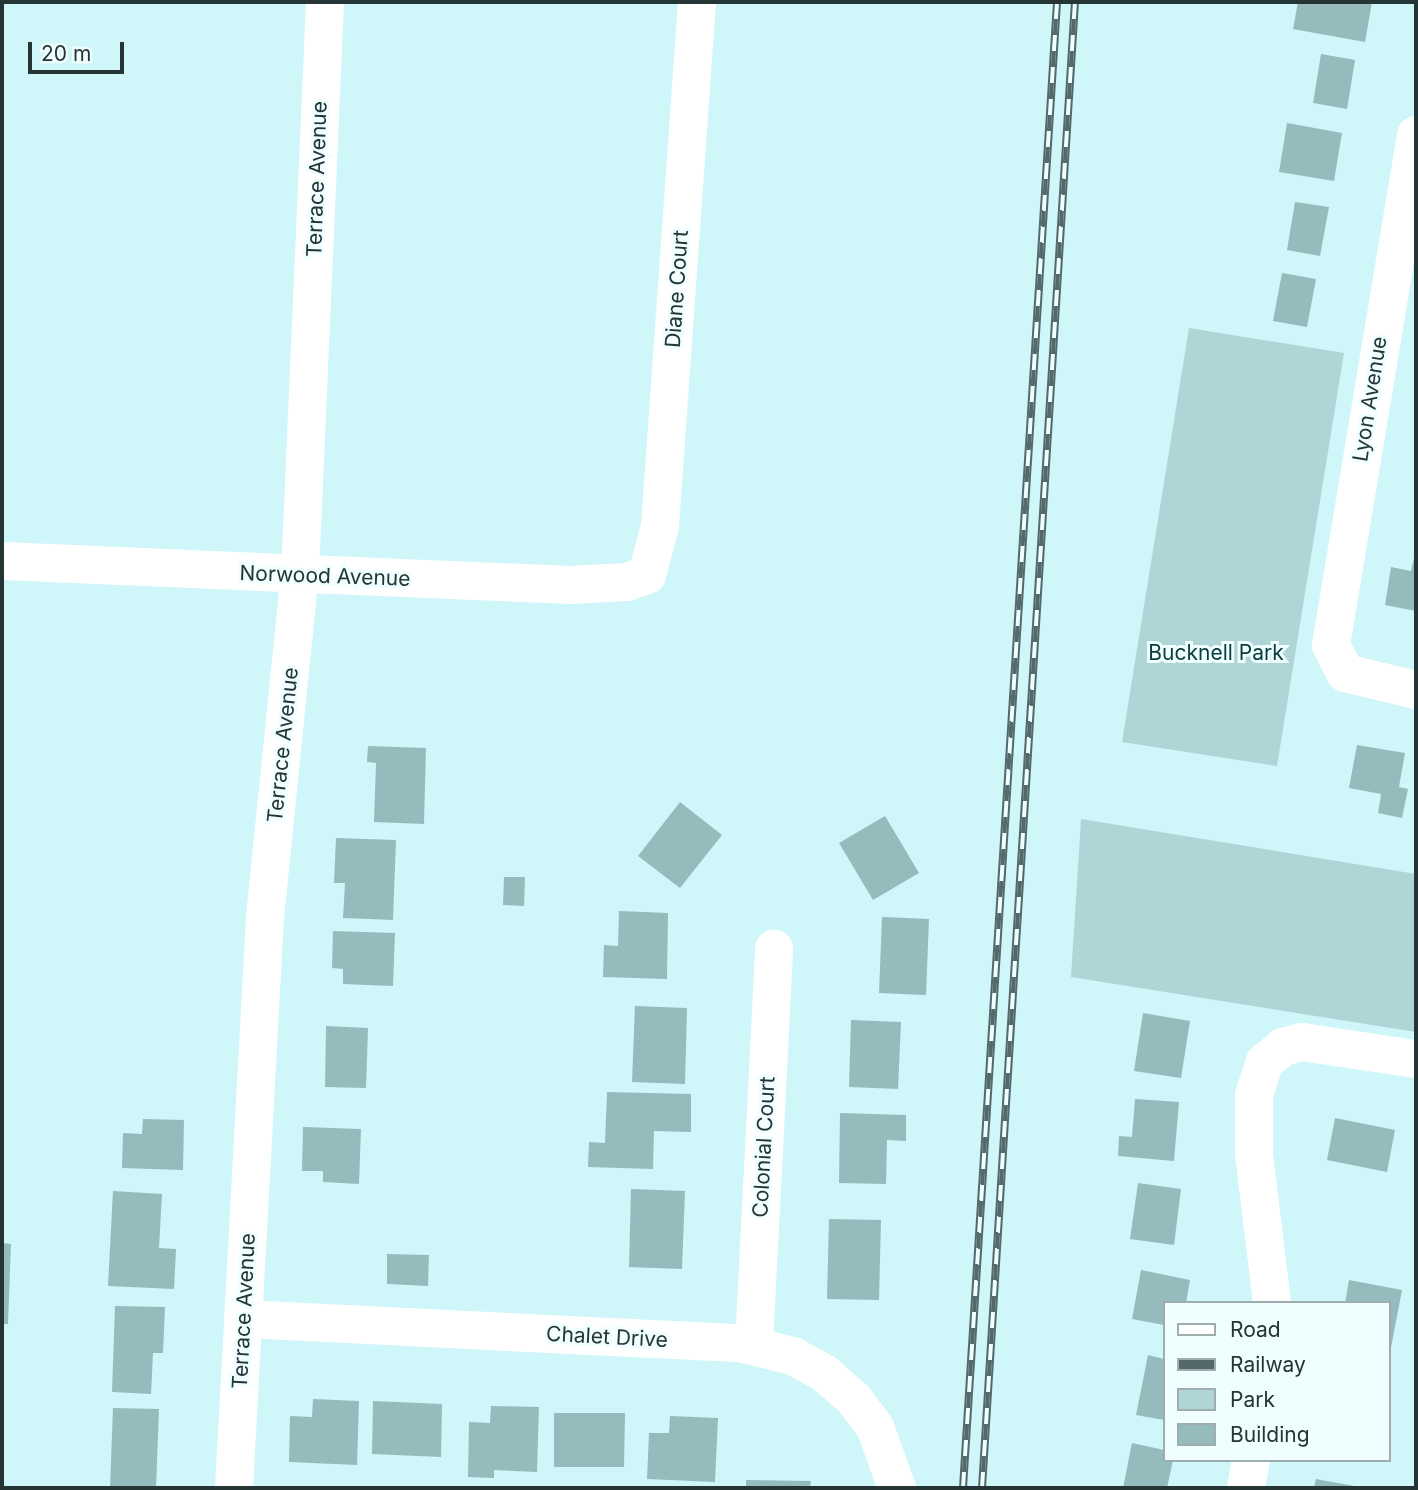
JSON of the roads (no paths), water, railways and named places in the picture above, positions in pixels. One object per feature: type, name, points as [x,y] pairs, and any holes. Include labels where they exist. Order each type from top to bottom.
[{"type":"street","name":"Terrace Avenue","points":[[234,1488],[265,917],[300,575],[325,2]]},
{"type":"street","name":"Diane Court","points":[[647,575],[660,526],[697,2]]},
{"type":"street","name":"Lyon Avenue","points":[[1416,135],[1401,311],[1331,645],[1336,662],[1345,673],[1416,690]]},
{"type":"street","name":"Norwood Avenue","points":[[2,561],[571,585],[627,582],[647,575]]},
{"type":"street","name":"Colonial Court","points":[[754,1346],[774,949]]},
{"type":"street","points":[[1272,1301],[1254,1155],[1254,1095],[1265,1062],[1283,1047],[1303,1042],[1416,1059]]},
{"type":"street","name":"Chalet Drive","points":[[243,1319],[754,1346],[793,1356],[825,1374],[853,1398],[874,1427],[897,1488]]},
{"type":"street","points":[[1246,1488],[1251,1462]]},
{"type":"railway","points":[[963,1488],[1057,2]]},
{"type":"railway","points":[[982,1488],[1075,2]]},
{"type":"park label","name":"Bucknell Park","points":[[1216,653]]}]
